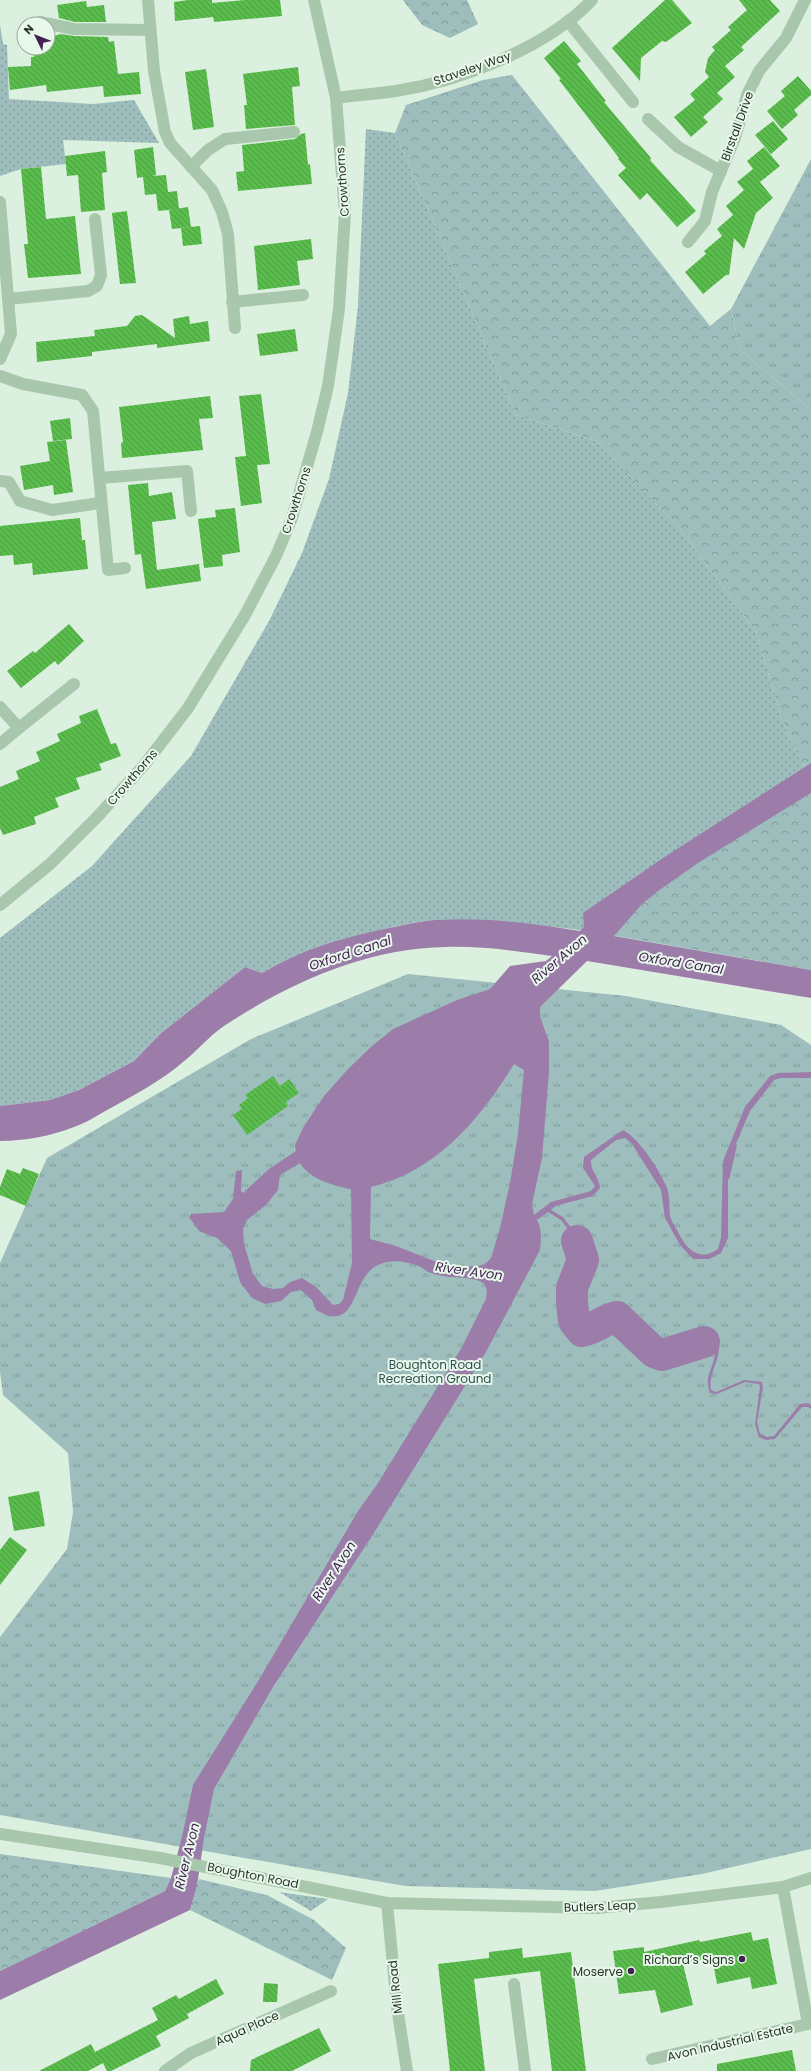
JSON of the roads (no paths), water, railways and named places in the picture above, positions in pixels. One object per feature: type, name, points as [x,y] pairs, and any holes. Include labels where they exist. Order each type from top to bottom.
[{"type":"street","points":[[148,0],[154,71],[164,132],[170,143],[212,190],[222,212],[228,234],[235,328]]},
{"type":"street","name":"Crowthorns","points":[[0,905],[50,864],[99,815],[145,764],[188,708],[245,615],[276,556],[292,518],[317,432],[328,386],[339,310],[345,214],[336,98],[314,0]]},
{"type":"street","name":"Staveley Way","points":[[336,98],[397,91],[450,78],[502,60],[550,33],[579,13],[592,0]]},
{"type":"street","name":"Birstall Drive","points":[[688,242],[705,221],[712,192],[735,138],[747,95],[759,71],[786,38],[805,0]]},
{"type":"street","points":[[568,21],[633,102]]},
{"type":"street","points":[[56,25],[74,28],[150,30]]},
{"type":"street","name":"Birstall Drive","points":[[648,119],[678,147],[697,159],[721,171]]},
{"type":"street","points":[[191,167],[208,150],[225,139],[294,132]]},
{"type":"street","points":[[0,202],[2,250],[11,334],[0,359]]},
{"type":"street","points":[[8,299],[88,291],[97,286],[101,275],[95,219]]},
{"type":"street","points":[[232,302],[303,295]]},
{"type":"street","points":[[0,376],[23,384],[82,394],[93,411],[100,478],[100,503],[108,570],[125,568]]},
{"type":"street","points":[[100,478],[187,471],[191,512]]},
{"type":"street","points":[[0,481],[9,482],[20,502],[52,510],[100,503]]},
{"type":"street","points":[[0,744],[74,684]]},
{"type":"street","points":[[0,708],[20,728]]},
{"type":"street","name":"Boughton Road","points":[[0,1834],[207,1866],[387,1903]]},
{"type":"street","name":"Butlers Leap","points":[[387,1903],[597,1908],[661,1902],[782,1887],[811,1878]]},
{"type":"street","name":"Avon Industrial Estate","points":[[652,2059],[810,2024],[782,1887]]},
{"type":"street","name":"Mill Road","points":[[387,1903],[397,2007],[407,2071]]},
{"type":"street","points":[[514,1984],[525,2071]]},
{"type":"street","name":"Aqua Place","points":[[165,2071],[191,2053],[331,1991]]},
{"type":"water","points":[[811,763],[811,793],[698,863],[658,891],[642,904],[614,936],[811,970],[811,998],[587,961],[540,1007],[540,1016],[549,1042],[549,1072],[542,1158],[532,1204],[534,1215],[551,1202],[591,1191],[595,1186],[583,1168],[584,1157],[623,1130],[642,1147],[660,1173],[668,1191],[670,1218],[684,1243],[693,1252],[699,1254],[711,1253],[718,1249],[721,1238],[723,1161],[745,1107],[770,1076],[778,1073],[811,1072],[811,1078],[780,1078],[774,1080],[750,1111],[728,1162],[728,1238],[721,1253],[709,1259],[693,1259],[680,1245],[665,1218],[661,1190],[632,1144],[625,1138],[616,1140],[591,1160],[591,1164],[600,1188],[593,1196],[555,1206],[551,1210],[563,1217],[575,1233],[584,1259],[571,1308],[575,1320],[582,1328],[592,1325],[603,1318],[617,1315],[652,1348],[664,1352],[691,1342],[709,1340],[719,1347],[719,1353],[710,1384],[711,1390],[716,1392],[744,1380],[762,1382],[763,1387],[757,1422],[760,1434],[767,1437],[774,1436],[800,1404],[808,1403],[811,1405],[811,1409],[808,1407],[802,1407],[775,1439],[766,1440],[759,1437],[755,1424],[760,1387],[759,1384],[745,1382],[717,1394],[710,1393],[708,1381],[715,1350],[707,1343],[666,1355],[650,1351],[616,1320],[608,1321],[584,1332],[572,1321],[568,1309],[580,1260],[572,1235],[561,1220],[548,1212],[537,1220],[539,1223],[541,1238],[540,1250],[486,1352],[372,1536],[273,1687],[214,1789],[204,1838],[197,1886],[190,1910],[0,2000],[0,1971],[165,1891],[171,1878],[182,1837],[193,1785],[260,1678],[358,1511],[378,1483],[462,1347],[486,1299],[486,1288],[482,1282],[430,1273],[421,1267],[410,1263],[392,1261],[376,1266],[367,1273],[347,1311],[340,1316],[330,1316],[316,1310],[312,1300],[301,1290],[291,1292],[281,1301],[265,1304],[252,1298],[240,1282],[231,1251],[217,1238],[199,1231],[189,1217],[191,1214],[224,1212],[233,1199],[236,1171],[242,1170],[241,1191],[243,1193],[269,1169],[296,1151],[295,1145],[304,1126],[324,1096],[349,1068],[372,1046],[393,1029],[457,1000],[490,989],[510,966],[546,961],[552,956],[486,948],[446,947],[416,949],[358,961],[302,982],[249,1010],[224,1026],[175,1069],[157,1082],[92,1119],[78,1125],[56,1133],[37,1137],[0,1141],[0,1106],[50,1100],[79,1090],[134,1061],[160,1034],[245,967],[262,973],[306,951],[321,946],[352,936],[416,922],[453,919],[490,920],[544,925],[580,931],[584,927],[583,913],[666,856]],"holes":[[[514,1064],[524,1070],[518,1134],[510,1183],[500,1228],[491,1258],[484,1265],[452,1268],[396,1246],[370,1239],[371,1187],[395,1179],[416,1169],[436,1156],[471,1123],[487,1104]],[[300,1163],[304,1169],[322,1181],[351,1189],[352,1263],[343,1300],[339,1304],[333,1305],[316,1287],[302,1278],[290,1282],[283,1288],[273,1289],[262,1286],[253,1274],[244,1244],[243,1229],[247,1220],[266,1205],[278,1190],[280,1175]]]},
{"type":"waterway","points":[[727,1177],[734,1146]]},
{"type":"waterway","points":[[577,1241],[583,1260],[572,1288],[572,1303],[574,1321],[582,1331],[617,1317],[654,1352],[662,1355],[704,1342]]},
{"type":"place","name":"Richard’s Signs","points":[[742,1959]]},
{"type":"place","name":"Moserve","points":[[631,1971]]},
{"type":"water label","name":"Oxford Canal","points":[[350,953]]},
{"type":"water label","name":"River Avon","points":[[559,959]]},
{"type":"water label","name":"Oxford Canal","points":[[681,963]]},
{"type":"water label","name":"River Avon","points":[[469,1271]]},
{"type":"water label","name":"River Avon","points":[[334,1571]]},
{"type":"water label","name":"River Avon","points":[[187,1856]]},
{"type":"park label","name":"Boughton Road Recreation Ground","points":[[435,1371]]}]
